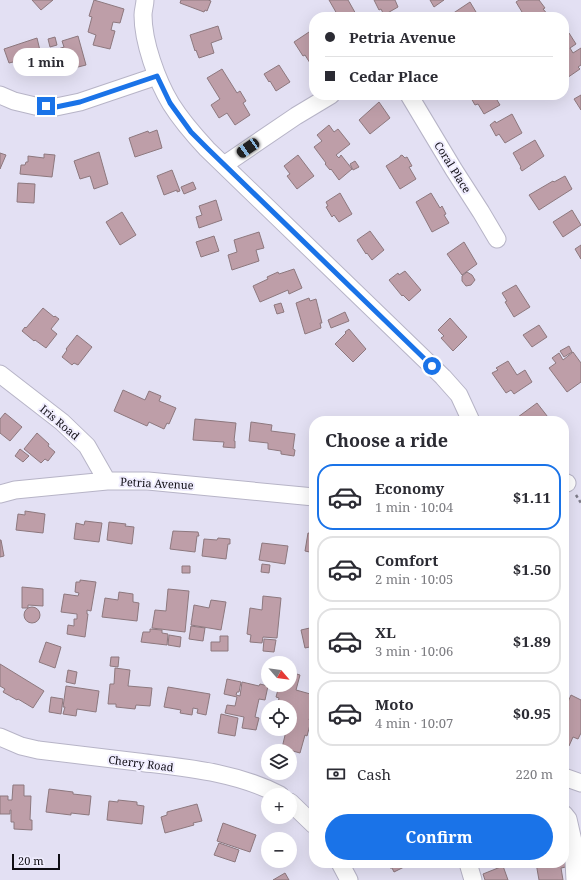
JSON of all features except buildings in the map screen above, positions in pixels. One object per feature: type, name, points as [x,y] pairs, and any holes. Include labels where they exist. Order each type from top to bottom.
[{"type":"street","points":[[145,0],[143,15],[148,47],[157,76],[170,103],[191,132],[443,377],[459,395],[469,416]]},
{"type":"street","points":[[0,95],[14,101],[35,106],[56,107],[80,102],[157,76]]},
{"type":"street","points":[[224,165],[296,116],[323,100]]},
{"type":"street","name":"Coral Place","points":[[412,100],[497,239]]},
{"type":"street","name":"Iris Road","points":[[0,374],[62,422],[87,446],[107,481]]},
{"type":"street","name":"Petria Avenue","points":[[0,494],[15,490],[107,481],[148,481],[309,497]]},
{"type":"street","name":"Cherry Road","points":[[0,737],[21,746],[38,750],[226,774],[267,788]]},
{"type":"street","points":[[569,778],[581,782]]},
{"type":"street","points":[[297,809],[309,820]]},
{"type":"street","points":[[569,823],[573,841],[575,880]]},
{"type":"street","points":[[343,868],[349,880]]},
{"type":"street","points":[[469,868],[473,880]]},
{"type":"route","points":[[46,106],[56,107],[80,102],[157,76],[170,103],[191,132],[432,366]]}]
